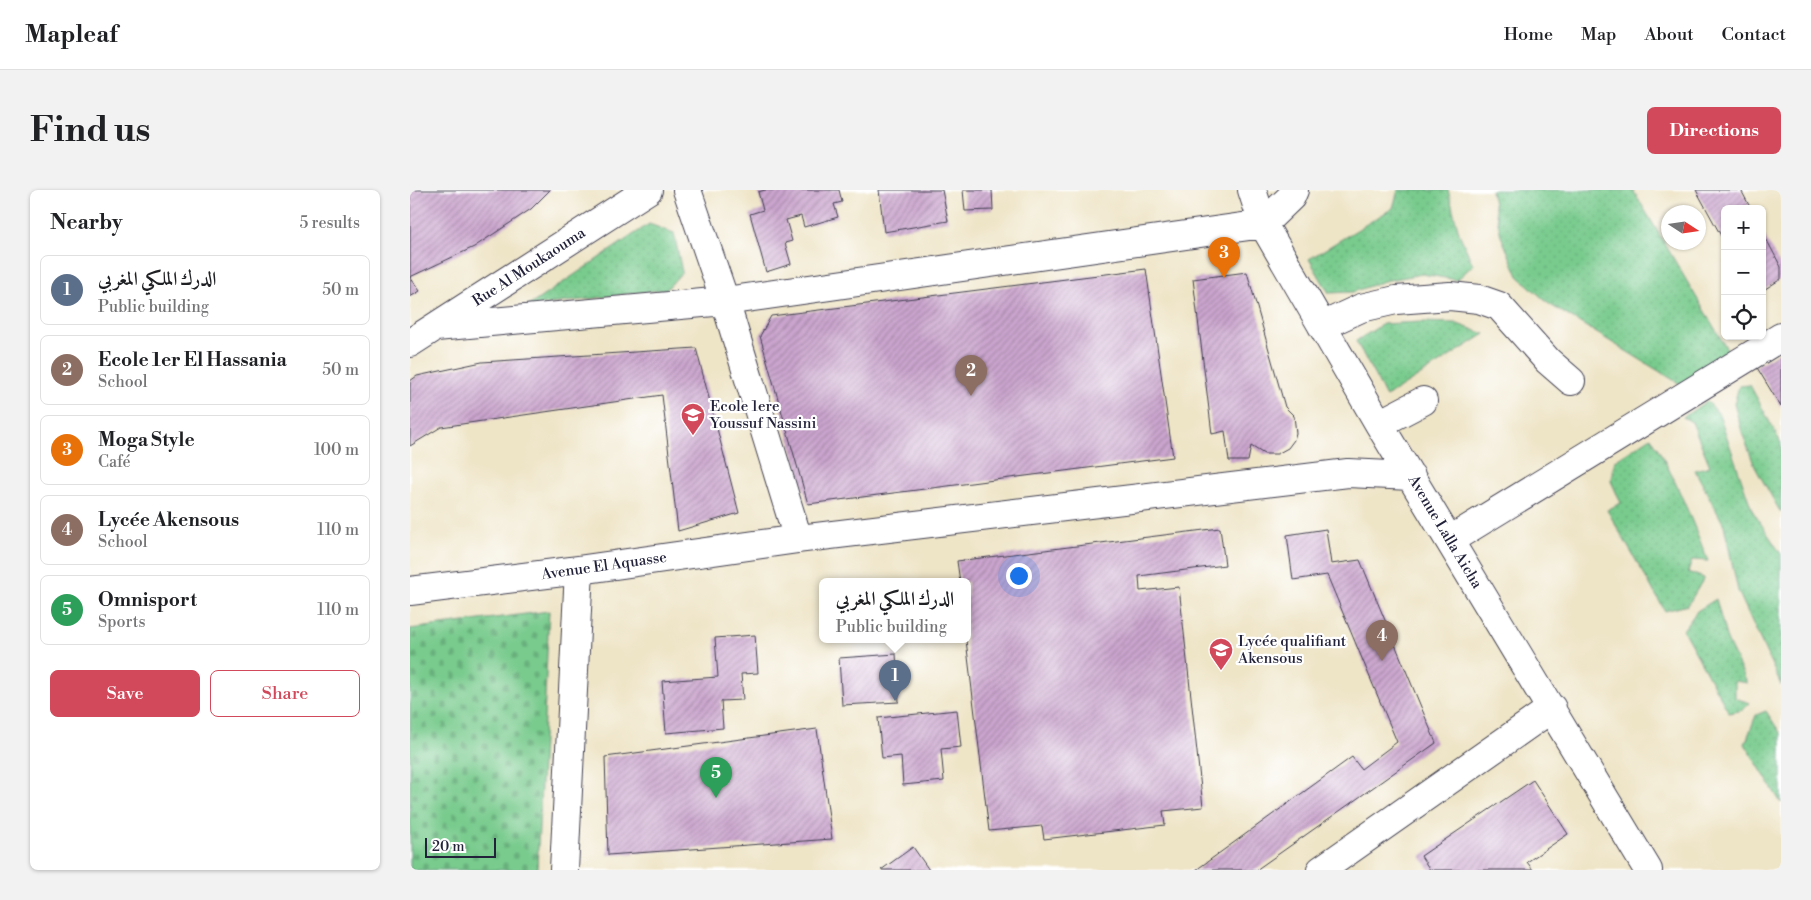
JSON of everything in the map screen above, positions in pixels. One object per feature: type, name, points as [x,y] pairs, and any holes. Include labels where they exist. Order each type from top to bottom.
[{"type":"street","name":"Rue Al Moukaouma","points":[[410,344],[648,190]]},
{"type":"street","points":[[687,190],[724,301],[798,539]]},
{"type":"street","name":"Avenue Lalla Aicha","points":[[1252,190],[1263,224],[1383,431],[1552,708],[1648,870]]},
{"type":"street","points":[[436,327],[724,301],[1263,224],[1291,197],[1294,190]]},
{"type":"street","points":[[1322,326],[1361,308],[1396,300],[1450,296],[1479,299],[1499,306],[1548,362],[1571,381]]},
{"type":"street","points":[[1450,540],[1660,413],[1745,357],[1781,337]]},
{"type":"street","points":[[1383,431],[1428,407]]},
{"type":"street","name":"Avenue El Aquasse","points":[[410,591],[579,570],[798,539],[1348,473],[1411,476]]},
{"type":"street","points":[[564,870],[579,570]]},
{"type":"street","points":[[1321,870],[1552,708]]},
{"type":"green space","points":[[1398,190],[1448,190],[1459,233],[1473,265],[1457,280],[1422,274],[1384,281],[1353,292],[1329,293],[1309,259],[1393,208]]},
{"type":"green space","points":[[1491,190],[1633,190],[1661,237],[1661,250],[1668,250],[1730,354],[1685,387],[1549,304],[1518,276],[1501,236]]},
{"type":"green space","points":[[649,224],[674,233],[682,272],[667,289],[527,307]]},
{"type":"green space","points":[[1455,323],[1485,334],[1386,397],[1356,341],[1383,324]]},
{"type":"green space","points":[[1750,385],[1781,443],[1781,513],[1755,467],[1734,404],[1739,386]]},
{"type":"green space","points":[[1707,401],[1719,414],[1752,510],[1781,554],[1781,685],[1738,591],[1724,525],[1695,470],[1710,466],[1692,422],[1683,417]]},
{"type":"green space","points":[[1651,437],[1675,482],[1708,561],[1692,560],[1688,572],[1704,578],[1688,605],[1665,611],[1607,510],[1621,503],[1611,481],[1615,461]]},
{"type":"green space","points":[[1716,599],[1727,640],[1747,683],[1735,681],[1735,698],[1750,703],[1743,710],[1729,713],[1683,630],[1697,611]]},
{"type":"green space","points":[[549,611],[537,870],[410,870],[410,629]]},
{"type":"green space","points":[[1766,711],[1781,734],[1781,803],[1745,744],[1756,715]]},
{"type":"building","points":[[410,190],[550,190],[531,209],[474,247],[410,277]]},
{"type":"building","points":[[765,190],[839,190],[842,202],[834,204],[838,217],[804,227],[801,216],[786,220],[792,241],[785,243],[791,264],[766,272],[750,214],[763,210],[758,192]]},
{"type":"building","points":[[879,190],[942,190],[948,221],[884,232]]},
{"type":"building","points":[[963,190],[992,190],[993,210],[965,211]]},
{"type":"building","points":[[1696,190],[1741,190],[1749,205],[1721,205],[1721,236],[1706,205]]},
{"type":"building","points":[[1766,239],[1781,267],[1781,279],[1766,288]]},
{"type":"building","points":[[1146,269],[1173,457],[808,504],[760,336],[771,316]]},
{"type":"building","points":[[1247,272],[1285,407],[1294,416],[1296,433],[1294,440],[1288,448],[1277,454],[1264,454],[1251,446],[1248,461],[1229,461],[1225,431],[1212,434],[1193,279]]},
{"type":"building","points":[[410,277],[420,291],[410,297]]},
{"type":"building","name":"Ecole 1ere Youssuf Nassini","points":[[696,348],[739,513],[678,531],[662,395],[441,427],[410,446],[410,381],[417,376],[482,362]]},
{"type":"building","points":[[1781,351],[1781,407],[1756,366]]},
{"type":"building","points":[[1220,528],[1225,565],[1139,576],[1140,591],[1179,587],[1203,807],[1163,811],[1165,825],[1044,839],[1042,826],[989,831],[966,643],[971,643],[971,578],[959,578],[957,561]]},
{"type":"building","points":[[1326,529],[1331,564],[1360,560],[1436,743],[1256,870],[1196,870],[1352,757],[1361,769],[1397,742],[1327,575],[1293,580],[1287,535]]},
{"type":"building","points":[[755,635],[758,673],[741,674],[743,700],[721,701],[723,728],[666,733],[662,681],[718,677],[715,638]]},
{"type":"building","points":[[896,654],[899,702],[842,705],[839,658]]},
{"type":"building","points":[[957,710],[961,747],[941,749],[944,781],[903,785],[901,756],[882,758],[878,718]]},
{"type":"building","points":[[817,729],[832,839],[608,855],[605,757]]},
{"type":"building","points":[[1533,780],[1568,834],[1527,862],[1533,870],[1430,870],[1421,856]]},
{"type":"building","points":[[913,847],[929,870],[881,870]]},
{"type":"place","name":"Moga Style","points":[[1224,278]]},
{"type":"place","name":"Ecole 1er El Hassania","points":[[971,396]]},
{"type":"place","name":"Ecole 1ere Youssuf Nassini","points":[[693,436]]},
{"type":"place","name":"Lycée Akensous","points":[[1382,661]]},
{"type":"place","name":"Lycée qualifiant Akensous","points":[[1221,671]]},
{"type":"place","name":"الدرك الملكي المغربي","points":[[895,701]]},
{"type":"place","name":"Omnisport","points":[[716,798]]}]
